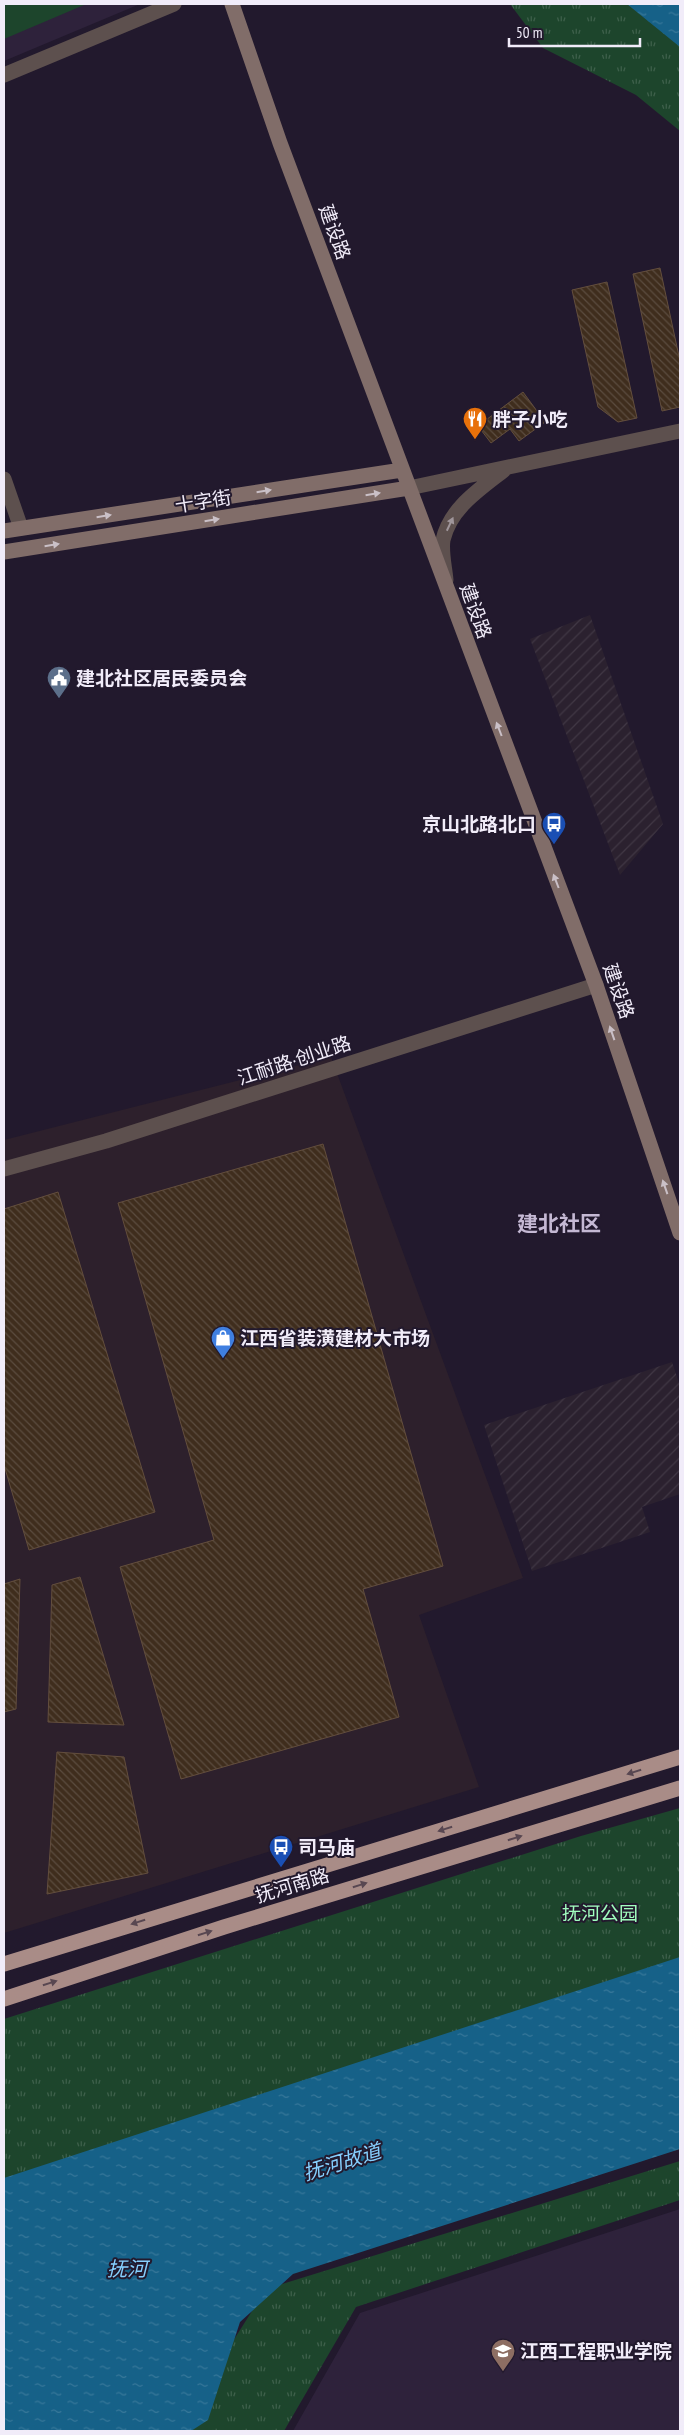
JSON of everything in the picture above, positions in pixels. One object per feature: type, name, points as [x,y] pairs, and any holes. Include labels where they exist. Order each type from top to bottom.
[{"type":"highway","name":"抚河南路","points":[[10,1962],[680,1758]]},
{"type":"highway","name":"抚河南路","points":[[4,1999],[234,1924],[680,1788]]},
{"type":"main road","name":"建设路","points":[[232,4],[280,143],[596,985],[680,1234]]},
{"type":"main road","name":"十字街","points":[[4,531],[402,470]]},
{"type":"main road","name":"十字街","points":[[4,552],[409,488]]},
{"type":"street","points":[[4,75],[174,4]]},
{"type":"street","points":[[409,488],[680,431]]},
{"type":"street","points":[[446,588],[443,542],[451,519],[473,494],[507,468]]},
{"type":"street","points":[[4,478],[22,528]]},
{"type":"street","name":"江耐路·创业路","points":[[4,1169],[106,1141],[596,985]]},
{"type":"shaded area","points":[[4,4],[140,4],[4,61]]},
{"type":"shaded area","points":[[590,615],[663,824],[620,875],[530,639]]},
{"type":"shaded area","name":"江西省装潢建材大市场","points":[[331,1057],[523,1578],[419,1615],[479,1787],[4,1933],[4,1140]]},
{"type":"shaded area","points":[[672,1362],[680,1386],[680,1494],[642,1507],[650,1532],[532,1571],[484,1425]]},
{"type":"shaded area","name":"江西工程职业学院","points":[[680,2209],[680,2431],[293,2431],[360,2313]]},
{"type":"green space","points":[[4,4],[84,4],[84,5],[4,39]]},
{"type":"green space","points":[[510,4],[680,4],[680,131],[636,95],[543,48]]},
{"type":"green space","name":"抚河公园","points":[[680,1808],[680,1971],[4,2180],[4,2019],[581,1836]]},
{"type":"green space","points":[[680,2161],[680,2200],[356,2307],[284,2431],[192,2431],[209,2379],[266,2289]]},
{"type":"water","points":[[627,4],[680,4],[680,47]]},
{"type":"water","name":"抚河","points":[[680,1957],[680,2149],[293,2274],[240,2322],[208,2420],[191,2431],[4,2431],[4,2178]]},
{"type":"building","points":[[660,268],[680,361],[680,407],[662,411],[633,274]]},
{"type":"building","points":[[607,282],[637,418],[618,422],[598,407],[572,290]]},
{"type":"building","points":[[523,392],[545,422],[519,441],[510,429],[491,443],[478,426]]},
{"type":"building","points":[[323,1144],[443,1566],[363,1589],[399,1717],[181,1779],[120,1567],[214,1540],[118,1203]]},
{"type":"building","points":[[58,1192],[155,1512],[29,1550],[4,1465],[4,1209]]},
{"type":"building","points":[[80,1577],[124,1725],[48,1722],[52,1585]]},
{"type":"building","points":[[20,1579],[16,1709],[4,1712],[4,1584]]},
{"type":"building","points":[[57,1752],[124,1757],[148,1873],[47,1894]]},
{"type":"place","name":"胖子小吃","points":[[475,440]]},
{"type":"place","name":"建北社区居民委员会","points":[[59,699]]},
{"type":"place","name":"京山北路北口","points":[[554,845]]},
{"type":"place","name":"江西省装潢建材大市场","points":[[223,1359]]},
{"type":"place","name":"司马庙","points":[[281,1868]]},
{"type":"place","name":"江西工程职业学院","points":[[503,2372]]},
{"type":"district","name":"建北社区","points":[[559,1224]]},
{"type":"water label","name":"抚河故道","points":[[342,2162]]}]
